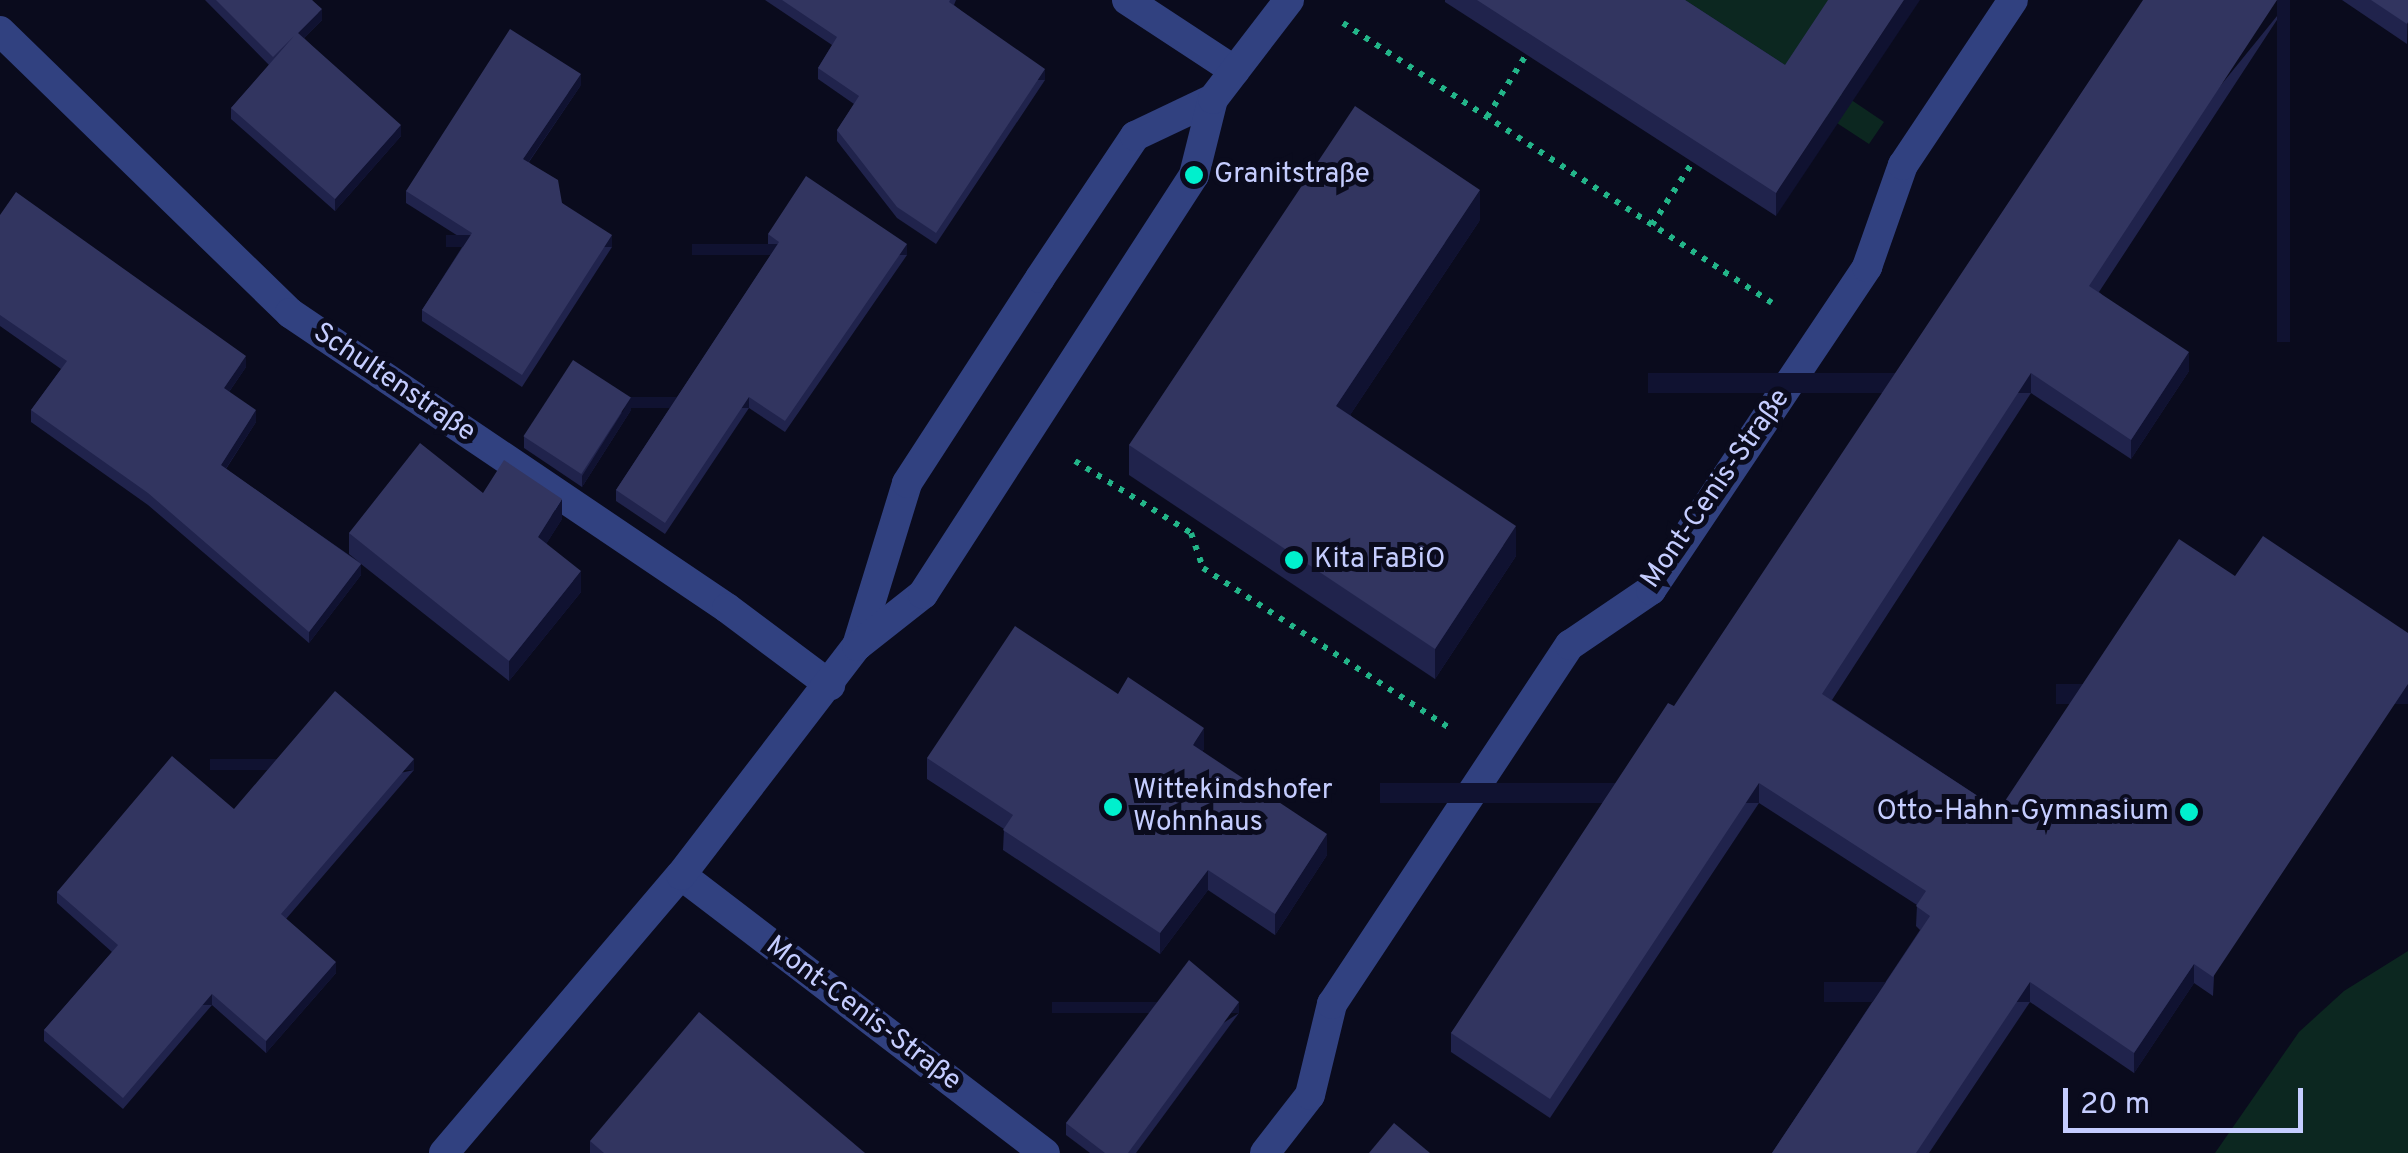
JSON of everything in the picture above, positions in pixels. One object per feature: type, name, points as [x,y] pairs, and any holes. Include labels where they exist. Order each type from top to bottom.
[{"type":"street","points":[[1127,0],[1234,71]]},
{"type":"street","points":[[444,1153],[681,874],[857,646],[924,594],[1194,175],[1213,99],[1289,0]]},
{"type":"street","name":"Mont-Cenis-Straße","points":[[1265,1153],[1310,1095],[1332,1004],[1570,645],[1651,590],[1866,267],[1904,164],[2014,0]]},
{"type":"street","name":"Schultenstraße","points":[[0,31],[290,313],[727,608],[830,685]]},
{"type":"street","points":[[857,646],[907,484],[1040,278],[1135,136],[1213,99]]},
{"type":"street","name":"Mont-Cenis-Straße","points":[[681,874],[1045,1153]]},
{"type":"path","points":[[1340,21],[1822,335]]},
{"type":"path","points":[[1487,116],[1526,56]]},
{"type":"path","points":[[1652,225],[1692,163]]},
{"type":"path","points":[[1118,488],[1192,533],[1203,568],[1496,759]]},
{"type":"path","points":[[1178,524],[1186,513]]},
{"type":"green space","points":[[1649,0],[1844,0],[1801,66],[1884,122],[1869,144]]},
{"type":"green space","points":[[2408,951],[2408,1153],[2215,1153],[2299,1032],[2344,991]]},
{"type":"building","points":[[216,0],[312,0],[322,9],[298,33],[401,125],[335,199],[231,108],[294,36],[273,57]]},
{"type":"building","points":[[782,0],[950,0],[1045,69],[936,233],[897,207],[837,130],[859,96],[818,68],[837,37]]},
{"type":"building","points":[[1477,0],[1685,0],[1785,65],[1828,0],[1904,0],[1776,193]]},
{"type":"building","points":[[2143,0],[2277,0],[2089,286],[2189,352],[2131,440],[2031,373],[1822,694],[1999,810],[2179,539],[2235,576],[2263,536],[2408,633],[2408,684],[2213,977],[2194,964],[2134,1053],[2030,982],[1916,1153],[1772,1153],[1930,916],[1916,906],[1926,891],[1759,783],[1550,1099],[1451,1033],[1668,703],[1674,706]]},
{"type":"building","points":[[2371,0],[2408,0],[2407,24]]},
{"type":"building","points":[[510,29],[581,74],[523,159],[558,180],[562,203],[612,235],[522,375],[422,310],[472,233],[406,191]]},
{"type":"building","points":[[1355,106],[1480,190],[1336,406],[1516,526],[1435,649],[1129,445]]},
{"type":"building","points":[[806,176],[907,244],[785,421],[749,397],[665,523],[616,490],[779,242],[768,234]]},
{"type":"building","points":[[16,192],[246,356],[224,388],[256,410],[221,465],[361,564],[309,632],[148,493],[31,410],[67,361],[0,315],[0,215]]},
{"type":"building","points":[[573,360],[631,398],[581,474],[523,436]]},
{"type":"building","points":[[420,443],[483,493],[504,460],[562,499],[538,537],[581,571],[509,661],[349,533]]},
{"type":"building","name":"Wittekindshofer Wohnhaus","points":[[1015,626],[1118,694],[1128,677],[1204,728],[1193,745],[1327,834],[1275,914],[1208,870],[1160,933],[1003,830],[1013,815],[927,758]]},
{"type":"building","points":[[335,691],[414,759],[281,914],[336,962],[266,1041],[212,994],[123,1098],[44,1030],[118,945],[57,892],[172,756],[234,809]]},
{"type":"building","points":[[1189,960],[1239,1002],[1128,1153],[1105,1153],[1066,1123]]},
{"type":"building","points":[[699,1012],[865,1153],[604,1153],[590,1141]]},
{"type":"building","points":[[1394,1123],[1430,1153],[1369,1153]]},
{"type":"place","name":"Granitstraße","points":[[1194,175]]},
{"type":"place","name":"Kita FaBiO","points":[[1294,560]]},
{"type":"place","name":"Wittekindshofer Wohnhaus","points":[[1113,807]]},
{"type":"place","name":"Otto-Hahn-Gymnasium","points":[[2189,812]]}]
